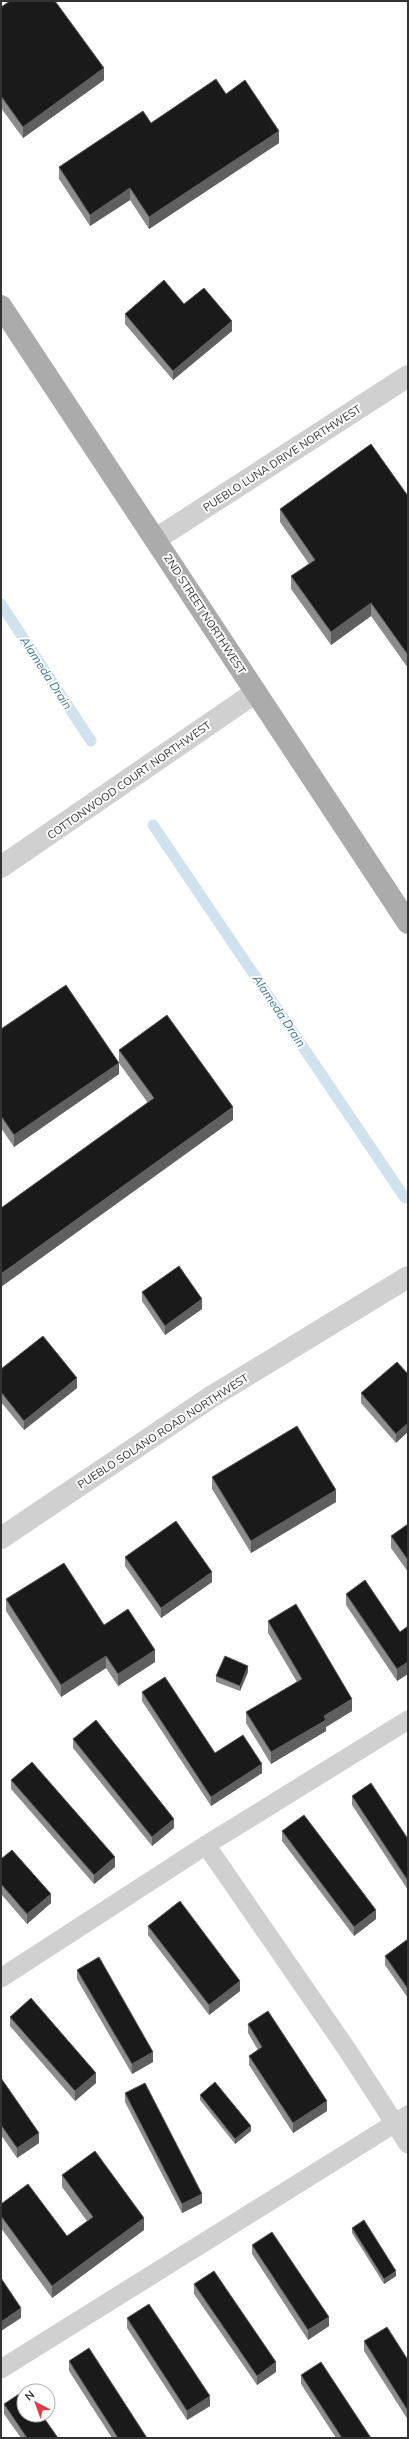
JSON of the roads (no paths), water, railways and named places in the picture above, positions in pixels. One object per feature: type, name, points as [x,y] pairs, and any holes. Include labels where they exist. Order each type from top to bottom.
[{"type":"main road","name":"2ND STREET NORTHWEST","points":[[1,306],[408,923]]},
{"type":"street","name":"PUEBLO LUNA DRIVE NORTHWEST","points":[[156,540],[408,376]]},
{"type":"street","name":"COTTONWOOD COURT NORTHWEST","points":[[1,867],[256,692]]},
{"type":"street","name":"PUEBLO SOLANO ROAD NORTHWEST","points":[[1,1538],[211,1397],[408,1277]]},
{"type":"lane","points":[[1,1978],[206,1845],[408,1720]]},
{"type":"lane","points":[[206,1845],[348,2051],[401,2119],[408,2144]]},
{"type":"lane","points":[[1,2369],[401,2119]]},
{"type":"waterway","name":"Alameda Drain","points":[[1,604],[91,741]]},
{"type":"waterway","name":"Alameda Drain","points":[[153,825],[405,1198]]}]
